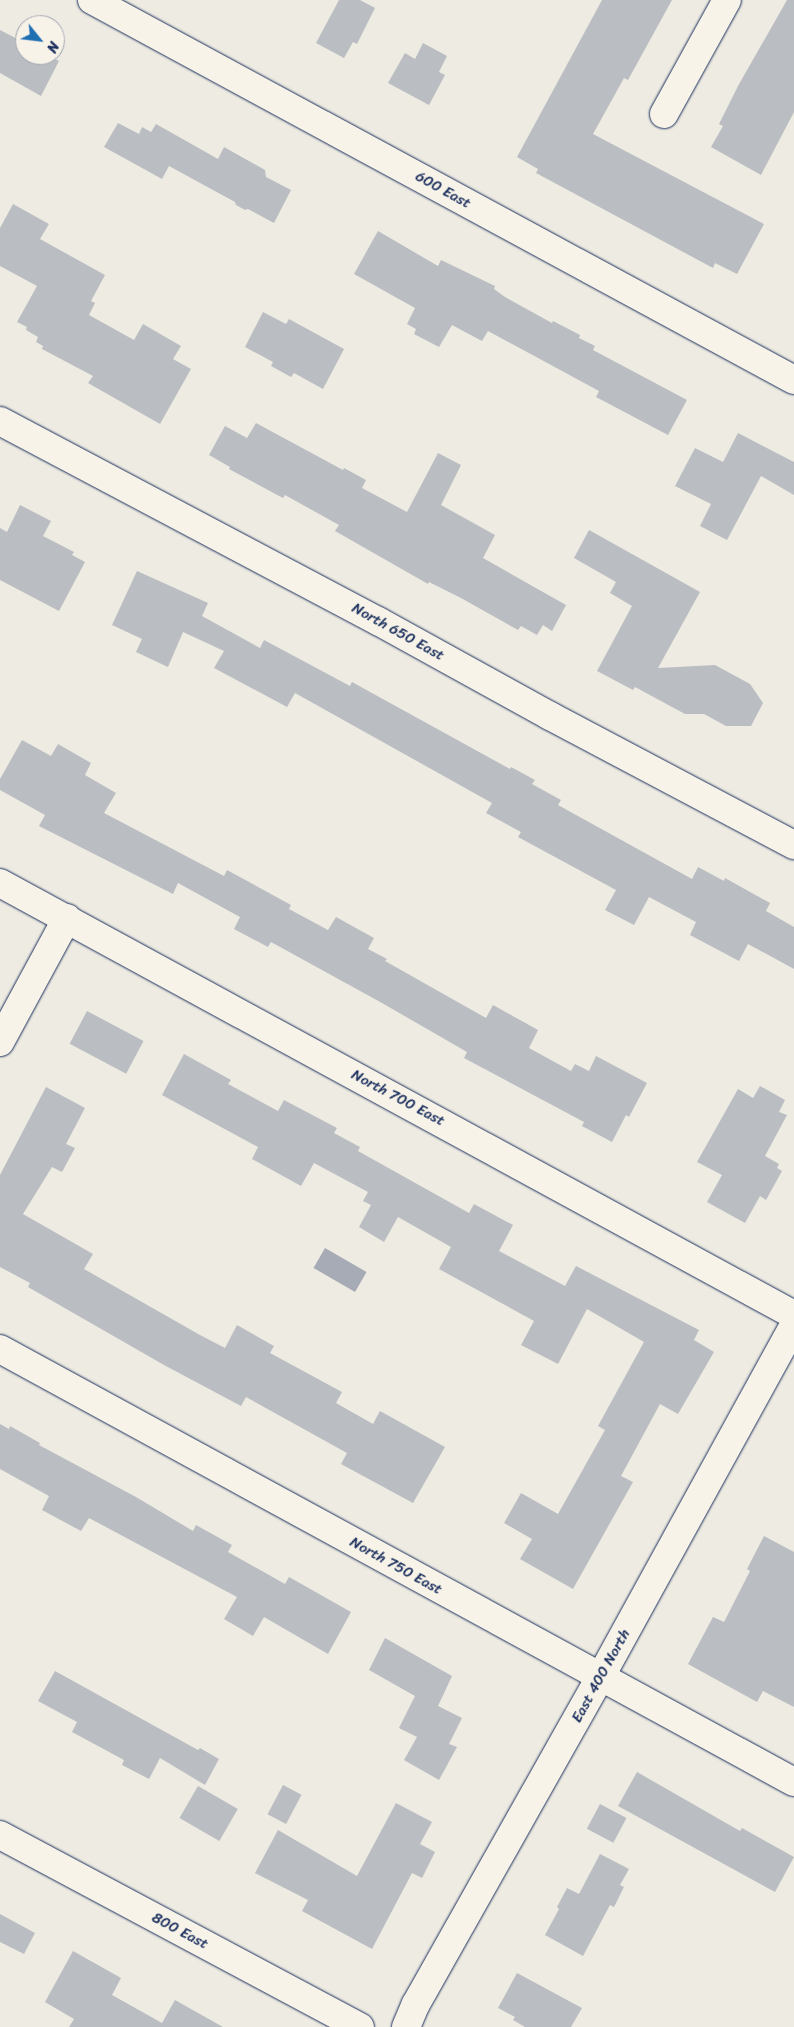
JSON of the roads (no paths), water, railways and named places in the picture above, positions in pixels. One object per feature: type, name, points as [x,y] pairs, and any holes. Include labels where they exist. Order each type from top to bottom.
[{"type":"street","name":"600 East","points":[[92,0],[794,380]]},
{"type":"street","points":[[664,114],[727,0]]},
{"type":"street","name":"North 650 East","points":[[0,421],[378,621],[550,716],[794,845]]},
{"type":"street","name":"North 700 East","points":[[0,883],[794,1315]]},
{"type":"street","points":[[0,1042],[67,918]]},
{"type":"street","name":"East 400 North","points":[[406,2027],[416,2004],[600,1678],[794,1325]]},
{"type":"street","name":"North 750 East","points":[[0,1349],[600,1678],[794,1782]]},
{"type":"street","name":"800 East","points":[[0,1834],[360,2027]]}]
